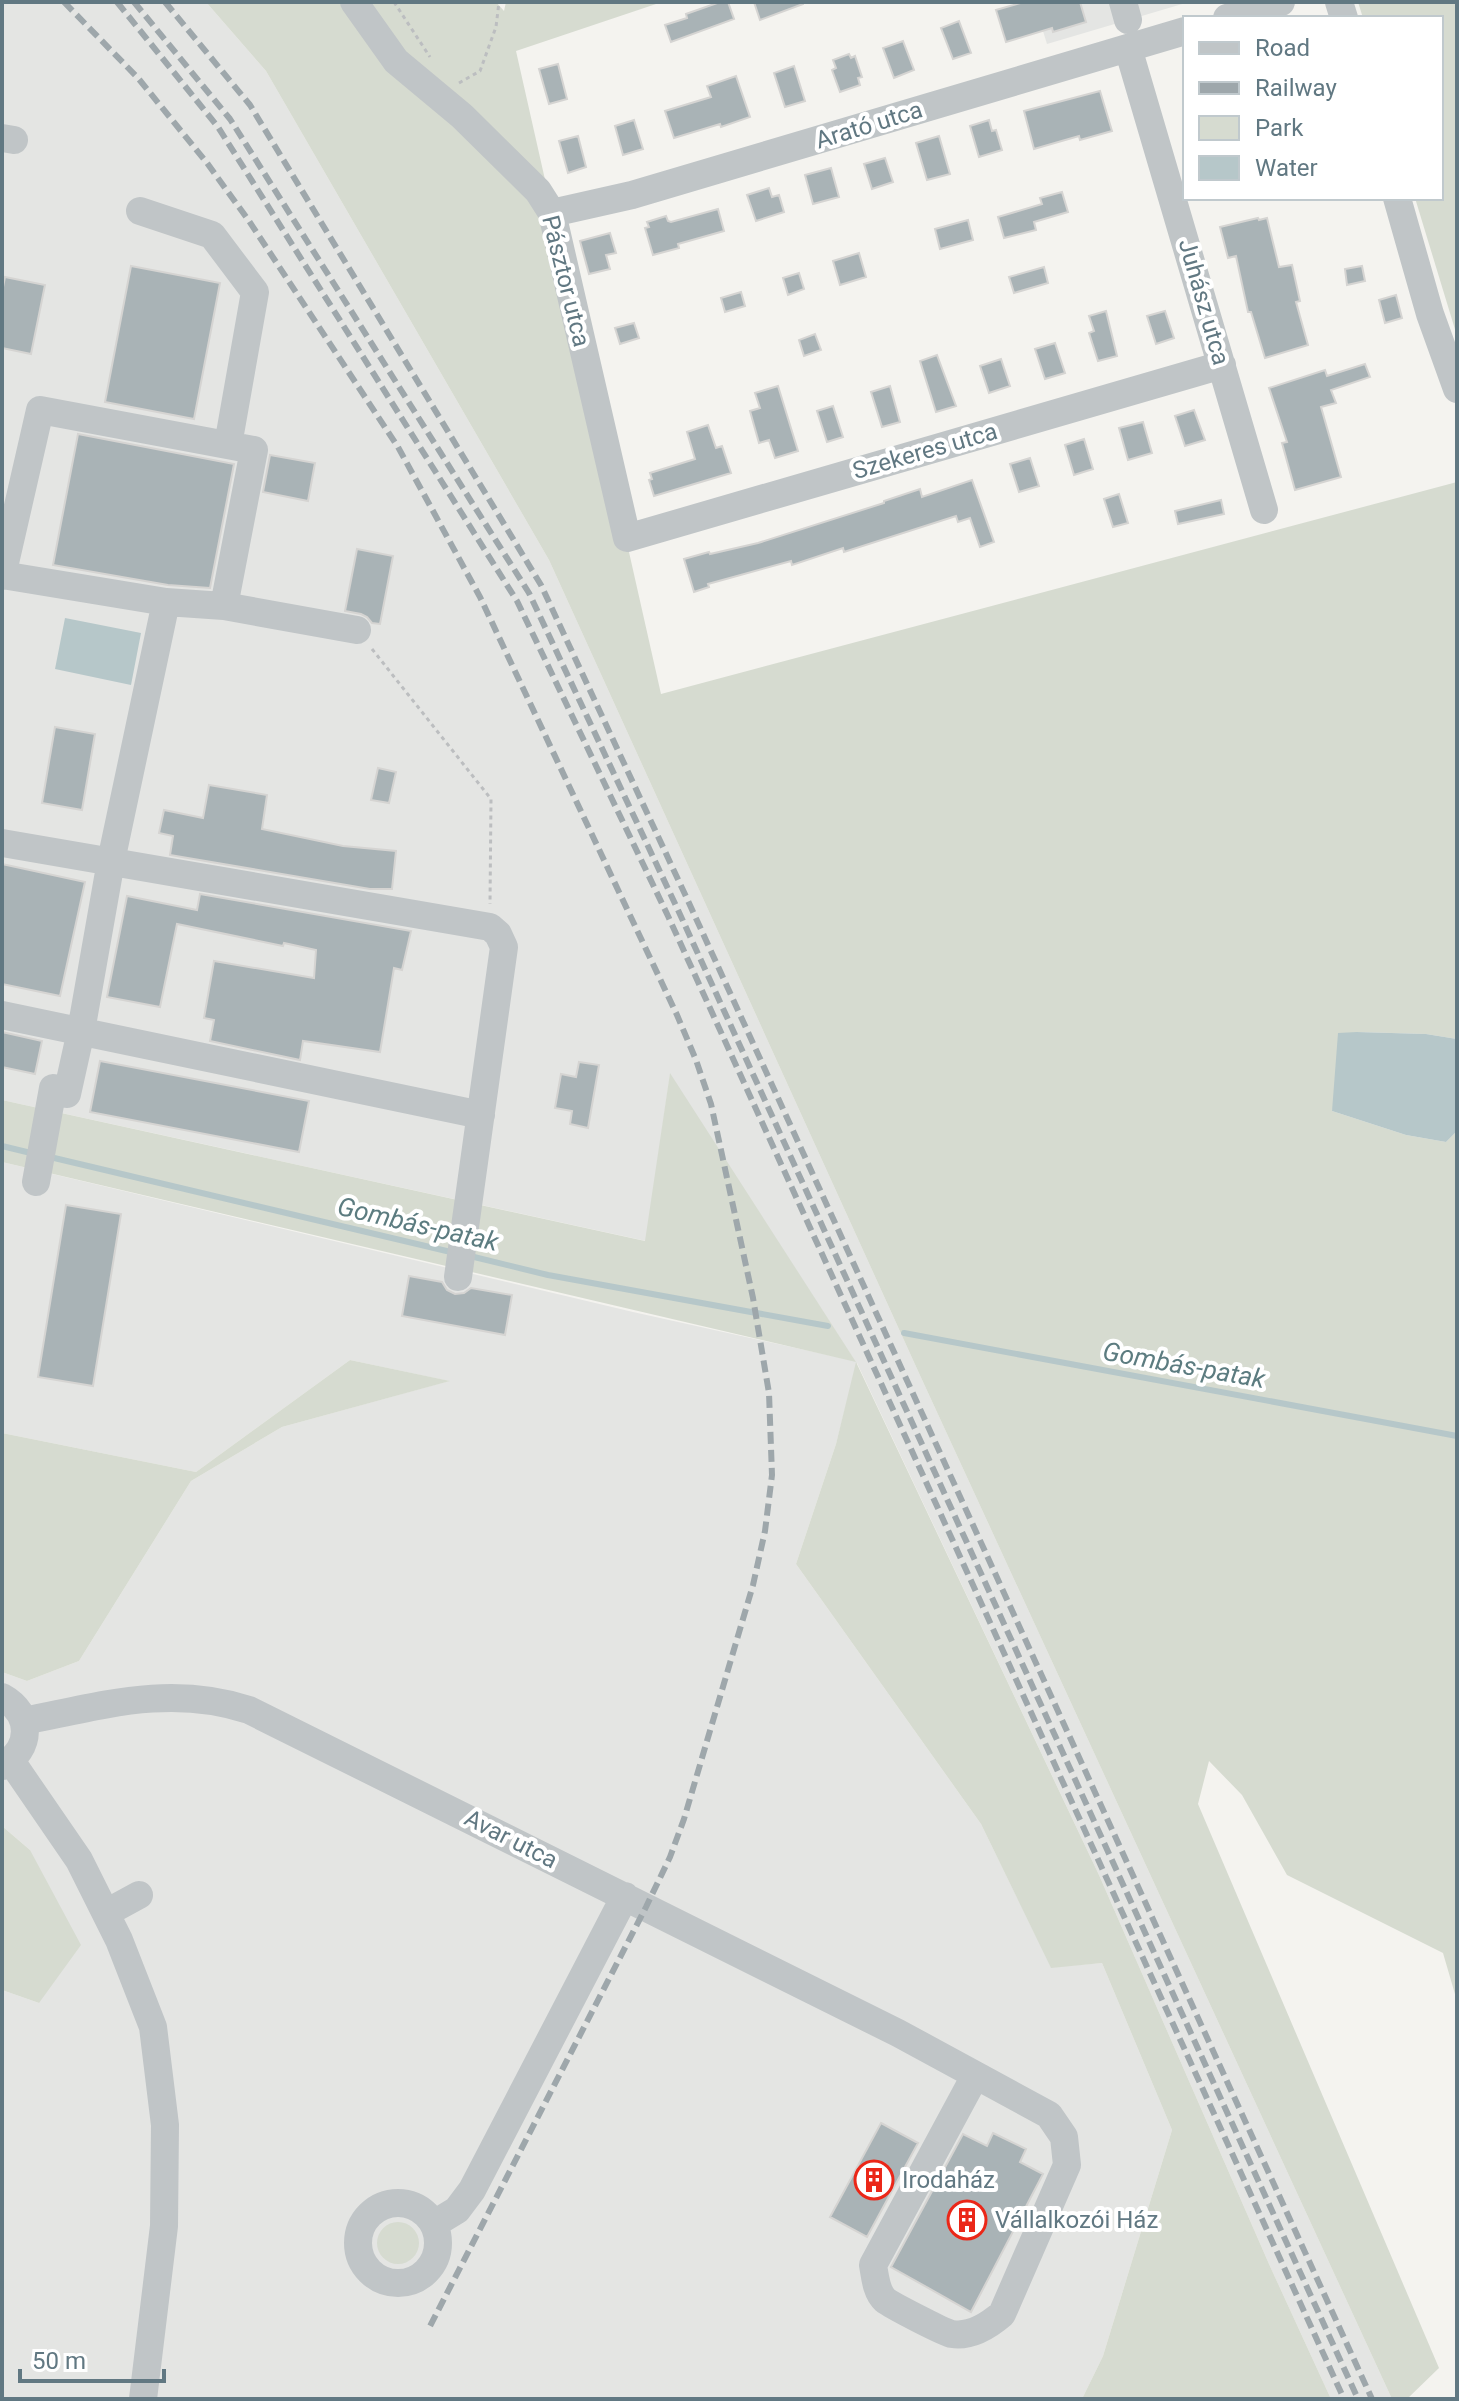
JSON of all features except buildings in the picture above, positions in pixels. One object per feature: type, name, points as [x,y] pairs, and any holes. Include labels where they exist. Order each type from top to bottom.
[{"type":"street","name":"Pásztor utca","points":[[354,2],[396,61],[462,116],[538,191],[552,213],[627,538]]},
{"type":"street","points":[[1234,16],[1281,2]]},
{"type":"street","name":"Arató utca","points":[[552,213],[632,195],[1126,23],[1183,31]]},
{"type":"street","name":"Juhász utca","points":[[1126,23],[1264,510]]},
{"type":"street","points":[[1398,200],[1430,314],[1457,389]]},
{"type":"street","points":[[140,211],[212,235],[255,292],[228,445]]},
{"type":"street","name":"Szekeres utca","points":[[627,538],[1222,365]]},
{"type":"street","points":[[224,606],[254,450],[40,410],[2,575],[166,602],[224,606],[357,630]]},
{"type":"street","points":[[36,1182],[53,1088],[67,1094],[111,861],[166,602]]},
{"type":"street","points":[[2,843],[490,927],[498,934],[504,947],[458,1277]]},
{"type":"street","points":[[2,1015],[481,1115]]},
{"type":"street","points":[[2,1697],[19,1710],[24,1721],[23,1743],[19,1753],[6,1764],[79,1860],[119,1940],[153,2027],[165,2125],[164,2226],[143,2399]]},
{"type":"street","name":"Avar utca","points":[[24,1721],[146,1698],[186,1697],[229,1704],[268,1718],[898,2033],[1049,2115],[1064,2137],[1067,2165],[1002,2314],[988,2326],[971,2333],[950,2334],[884,2299],[876,2283],[873,2265],[975,2076]]},
{"type":"street","points":[[106,1913],[139,1895]]},
{"type":"street","points":[[434,2224],[457,2210],[472,2190],[625,1896]]},
{"type":"path","points":[[458,84],[480,71],[496,27],[499,2]]},
{"type":"path","points":[[357,630],[491,799],[490,927]]},
{"type":"shaded area","points":[[2,2],[206,2],[266,71],[549,560],[918,1371],[1392,2399],[1331,2399],[1099,1875],[857,1363],[836,1444],[796,1564],[981,1824],[1051,1967],[1102,1963],[1172,2130],[1103,2356],[1082,2399],[2,2399],[2,1990],[39,2003],[30,1850],[2,1826],[2,1672],[27,1681],[79,1661],[191,1481],[282,1427],[449,1381],[350,1360],[196,1472],[2,1433],[2,1162],[633,1312],[855,1361],[670,1075],[646,1241],[2,1100]]},
{"type":"shaded area","points":[[1034,2],[1189,2],[1047,44]]},
{"type":"green space","points":[[206,2],[496,2],[504,11],[506,2],[662,2],[516,51],[661,694],[1457,482],[1457,1039],[1426,1034],[1357,1032],[1332,1111],[1406,1135],[1446,1142],[1457,1131],[1457,2001],[1443,1953],[1287,1875],[1242,1795],[1209,1761],[1198,1804],[1439,2368],[1407,2399],[1392,2399],[918,1371],[549,560],[266,71]]},
{"type":"green space","points":[[1358,2],[1457,2],[1457,336],[1416,200],[1443,200],[1443,16],[1362,16]]},
{"type":"green space","points":[[670,1073],[856,1362],[2,1162],[2,1100],[645,1241]]},
{"type":"green space","points":[[350,1360],[450,1381],[282,1427],[191,1481],[79,1661],[27,1681],[2,1672],[2,1433],[196,1472]]},
{"type":"green space","points":[[856,1362],[1099,1875],[1331,2399],[1082,2399],[1103,2356],[1172,2130],[1102,1963],[1051,1968],[981,1824],[796,1564],[836,1444]]},
{"type":"green space","points":[[2,1826],[30,1850],[81,1945],[39,2003],[2,1990]]},
{"type":"green space","points":[[398,2222],[413,2228],[419,2243],[413,2258],[398,2264],[383,2258],[377,2243],[383,2228]]},
{"type":"water","points":[[65,618],[141,633],[131,685],[55,669]]},
{"type":"water","points":[[1338,1033],[1426,1034],[1457,1039],[1457,1131],[1446,1142],[1406,1135],[1332,1111]]},
{"type":"waterway","name":"Gombás-patak","points":[[2,1146],[35,1154]]},
{"type":"waterway","name":"Gombás-patak","points":[[50,1157],[455,1253]]},
{"type":"waterway","name":"Gombás-patak","points":[[470,1256],[548,1275],[828,1326]]},
{"type":"waterway","name":"Gombás-patak","points":[[904,1333],[1457,1436]]},
{"type":"railway","points":[[64,2],[138,78],[249,221],[398,447],[480,597],[696,1060],[711,1104],[753,1298],[769,1393],[772,1475],[765,1531],[753,1585],[684,1819],[646,1907],[428,2330]]},
{"type":"railway","points":[[117,2],[218,127],[517,601],[668,916],[1344,2399]]},
{"type":"railway","points":[[134,2],[230,119],[529,593],[678,910],[1358,2399]]},
{"type":"railway","points":[[165,2],[250,105],[541,585],[1372,2399]]},
{"type":"place","name":"Irodaház","points":[[874,2180]]},
{"type":"place","name":"Vállalkozói Ház","points":[[967,2220]]}]
